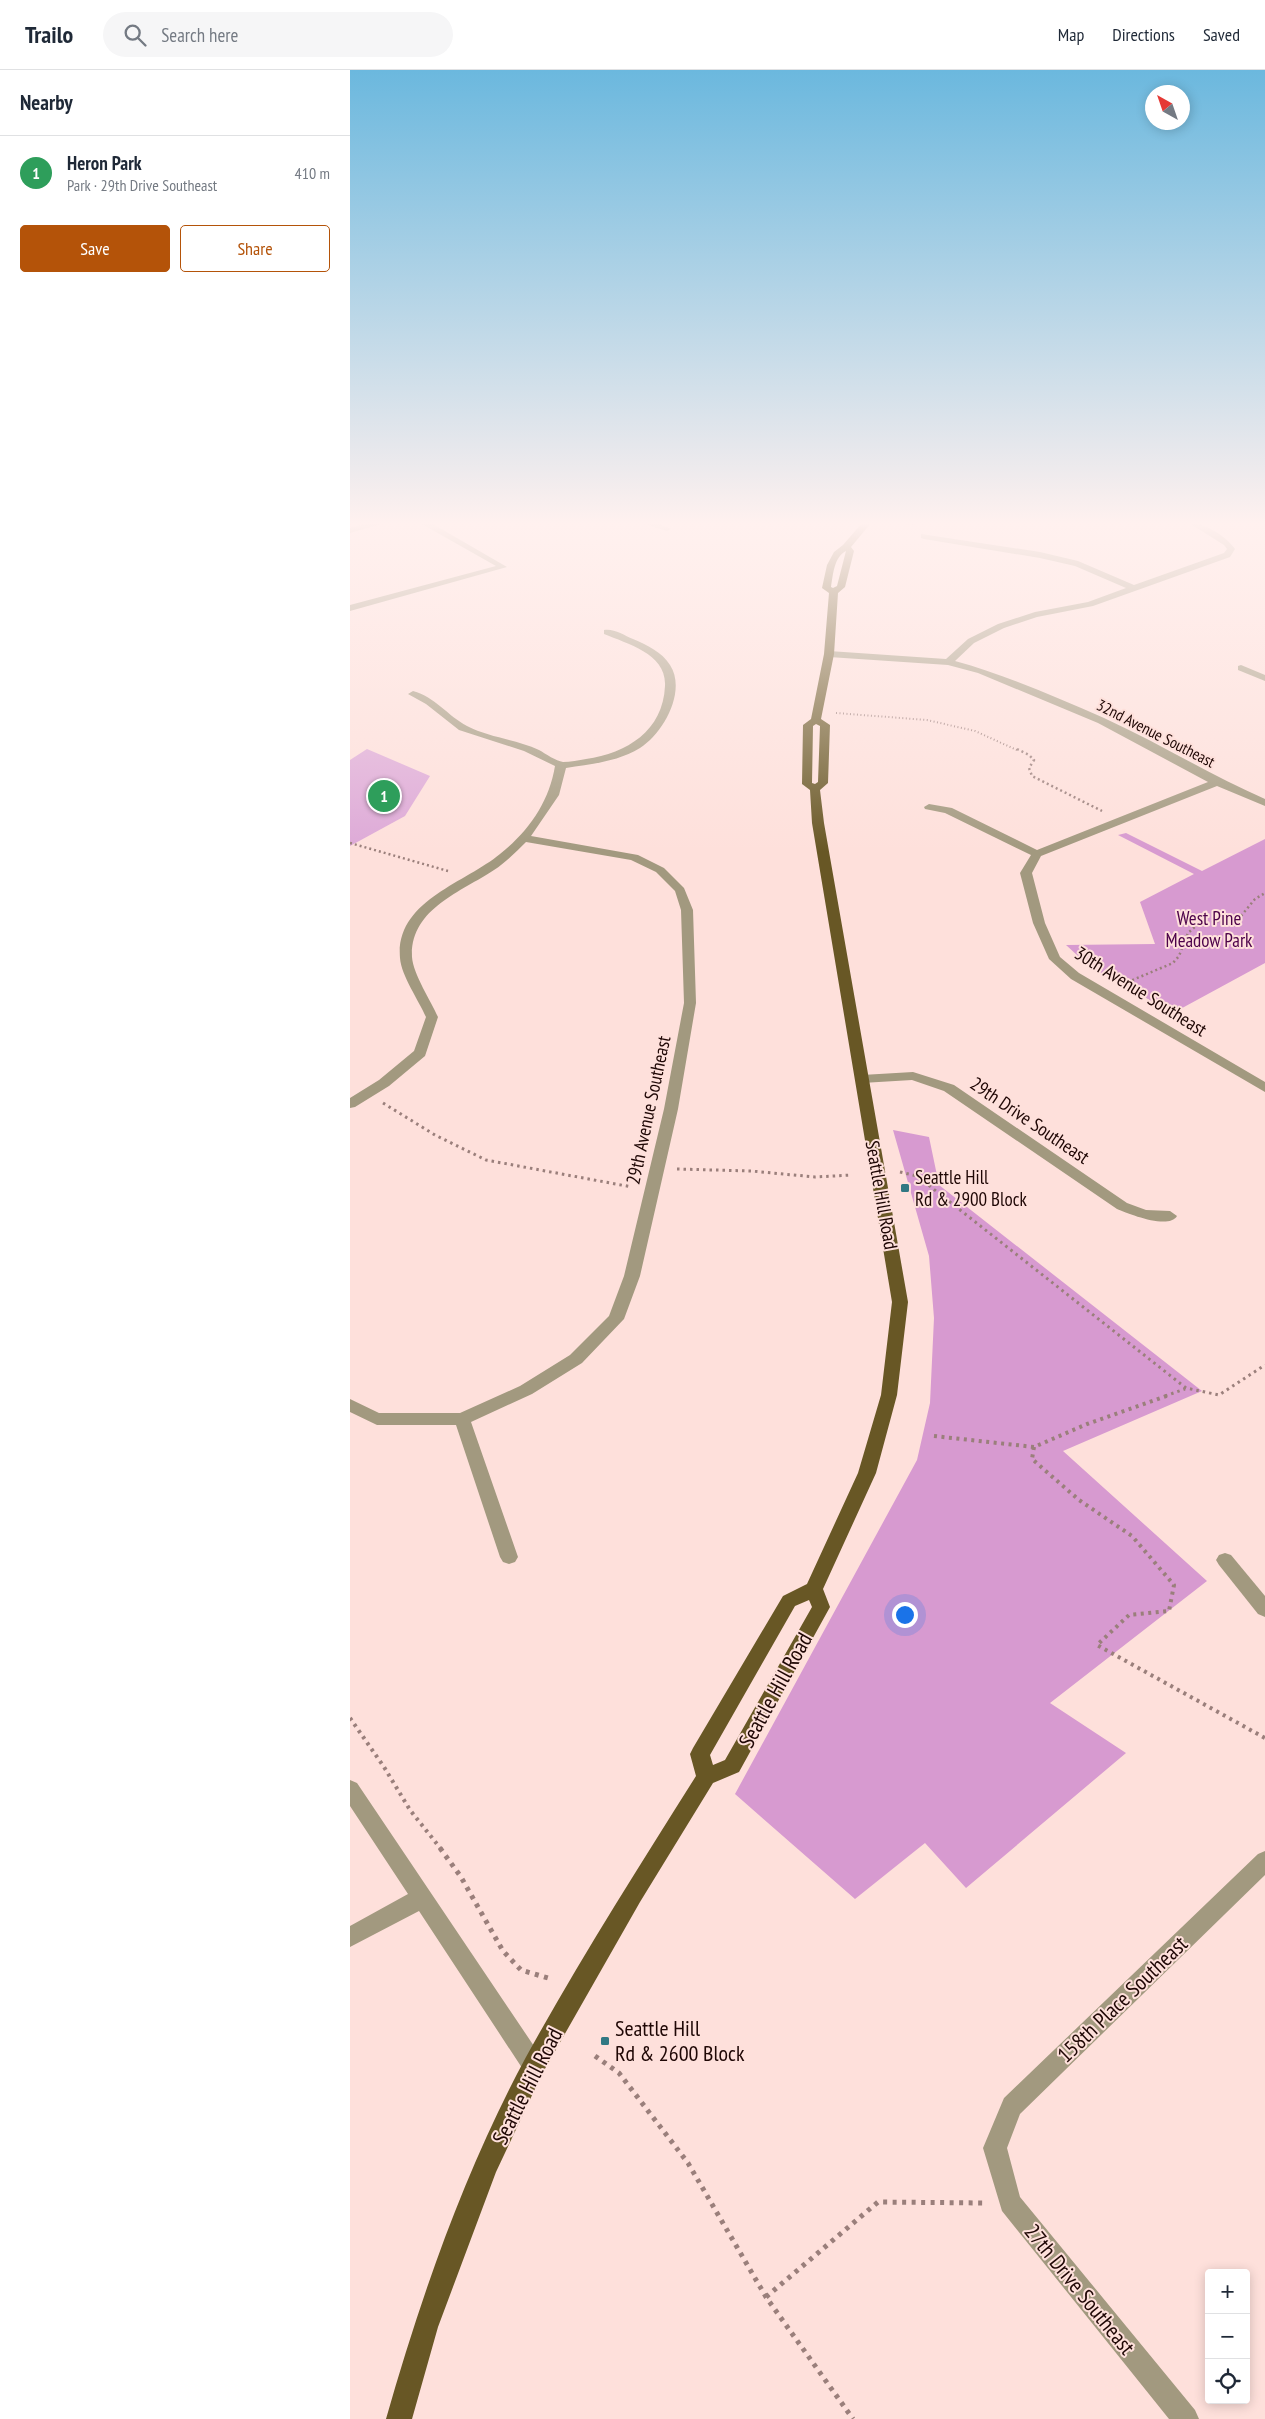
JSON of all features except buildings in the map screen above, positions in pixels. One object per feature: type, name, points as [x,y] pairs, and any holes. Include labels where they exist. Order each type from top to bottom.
[{"type":"main road","name":"Seattle Hill Road","points":[[815,789],[807,784],[808,725],[816,720],[829,654],[831,633]]},
{"type":"main road","name":"Seattle Hill Road","points":[[815,789],[823,783],[825,725],[816,720]]},
{"type":"main road","name":"Seattle Hill Road","points":[[706,1777],[700,1754],[789,1602],[814,1589],[867,1473],[889,1395],[900,1302],[818,823],[815,789]]},
{"type":"main road","name":"Seattle Hill Road","points":[[399,2419],[428,2318],[486,2167],[534,2066],[633,1895],[706,1777],[732,1766],[737,1758],[821,1607],[814,1589]]},
{"type":"street","points":[[413,694],[429,702],[463,728],[528,749],[560,765],[609,758],[630,750],[645,740],[659,725],[666,708],[671,676],[666,665],[651,652],[608,633]]},
{"type":"street","points":[[948,662],[970,641],[987,633]]},
{"type":"street","name":"32nd Avenue Southeast","points":[[829,654],[948,662],[981,671],[1084,713],[1148,744],[1217,782],[1265,803]]},
{"type":"street","points":[[1241,668],[1265,678]]},
{"type":"street","points":[[350,1104],[368,1094],[420,1053],[432,1017],[406,959],[409,935],[425,910],[450,889],[504,858],[524,838],[554,794],[560,765]]},
{"type":"street","points":[[929,807],[948,810],[1037,854],[1217,782]]},
{"type":"street","name":"29th Avenue Southeast","points":[[462,1419],[526,1390],[576,1359],[616,1318],[632,1276],[671,1109],[690,1003],[687,910],[680,890],[660,870],[634,858],[524,838]]},
{"type":"street","name":"30th Avenue Southeast","points":[[1037,854],[1026,873],[1039,923],[1055,959],[1075,976],[1265,1088]]},
{"type":"street","name":"29th Drive Southeast","points":[[862,1080],[913,1076],[949,1088],[1122,1206],[1144,1215],[1170,1216]]},
{"type":"street","points":[[350,1405],[377,1419],[462,1419],[509,1557]]},
{"type":"street","points":[[1225,1560],[1265,1609]]},
{"type":"street","points":[[350,1789],[534,2066]]},
{"type":"street","name":"158th Place Southeast","points":[[995,2148],[1012,2106],[1265,1861]]},
{"type":"street","points":[[350,1937],[422,1898]]},
{"type":"street","name":"27th Drive Southeast","points":[[995,2148],[1010,2202],[1186,2419]]},
{"type":"path","points":[[836,713],[927,720],[975,732],[1029,755],[1034,760],[1029,768],[1032,776],[1121,820]]},
{"type":"path","points":[[350,843],[470,878]]},
{"type":"path","points":[[1104,993],[1174,963],[1183,949],[1187,933],[1192,928],[1198,924],[1222,922],[1242,915],[1253,898],[1265,892]]},
{"type":"path","points":[[368,1094],[435,1135],[486,1160],[652,1190]]},
{"type":"path","points":[[657,1168],[751,1171],[815,1177],[851,1175]]},
{"type":"path","points":[[900,1172],[917,1176],[1186,1388],[1219,1395],[1265,1365]]},
{"type":"path","points":[[934,1436],[1034,1447],[1087,1424],[1186,1388]]},
{"type":"path","points":[[1034,1447],[1032,1459],[1044,1472],[1079,1500],[1132,1536],[1174,1585],[1169,1610],[1129,1615],[1096,1645],[1265,1738]]},
{"type":"path","points":[[350,1718],[384,1767],[410,1810],[461,1877],[503,1951],[521,1970],[548,1978]]},
{"type":"path","points":[[595,2056],[619,2073],[688,2163],[766,2297],[853,2419]]},
{"type":"path","points":[[766,2297],[878,2202],[1010,2202]]},
{"type":"shaded area","points":[[367,749],[430,776],[405,816],[350,846],[350,760]]},
{"type":"green space","name":"West Pine Meadow Park","points":[[1126,833],[1202,871],[1265,839],[1265,963],[1173,1013],[1089,966],[1066,945],[1155,944],[1140,902],[1194,874],[1118,835]]},
{"type":"green space","points":[[893,1130],[929,1137],[939,1185],[1202,1391],[1063,1451],[1207,1581],[1050,1703],[1126,1753],[966,1888],[925,1843],[855,1899],[735,1794],[917,1460],[930,1403],[934,1318],[929,1256]]},
{"type":"place","name":"Heron Park","points":[[384,796]]},
{"type":"place","name":"Seattle Hill Rd & 2900 Block","points":[[905,1188]]},
{"type":"place","name":"Seattle Hill Rd & 2600 Block","points":[[605,2041]]}]
